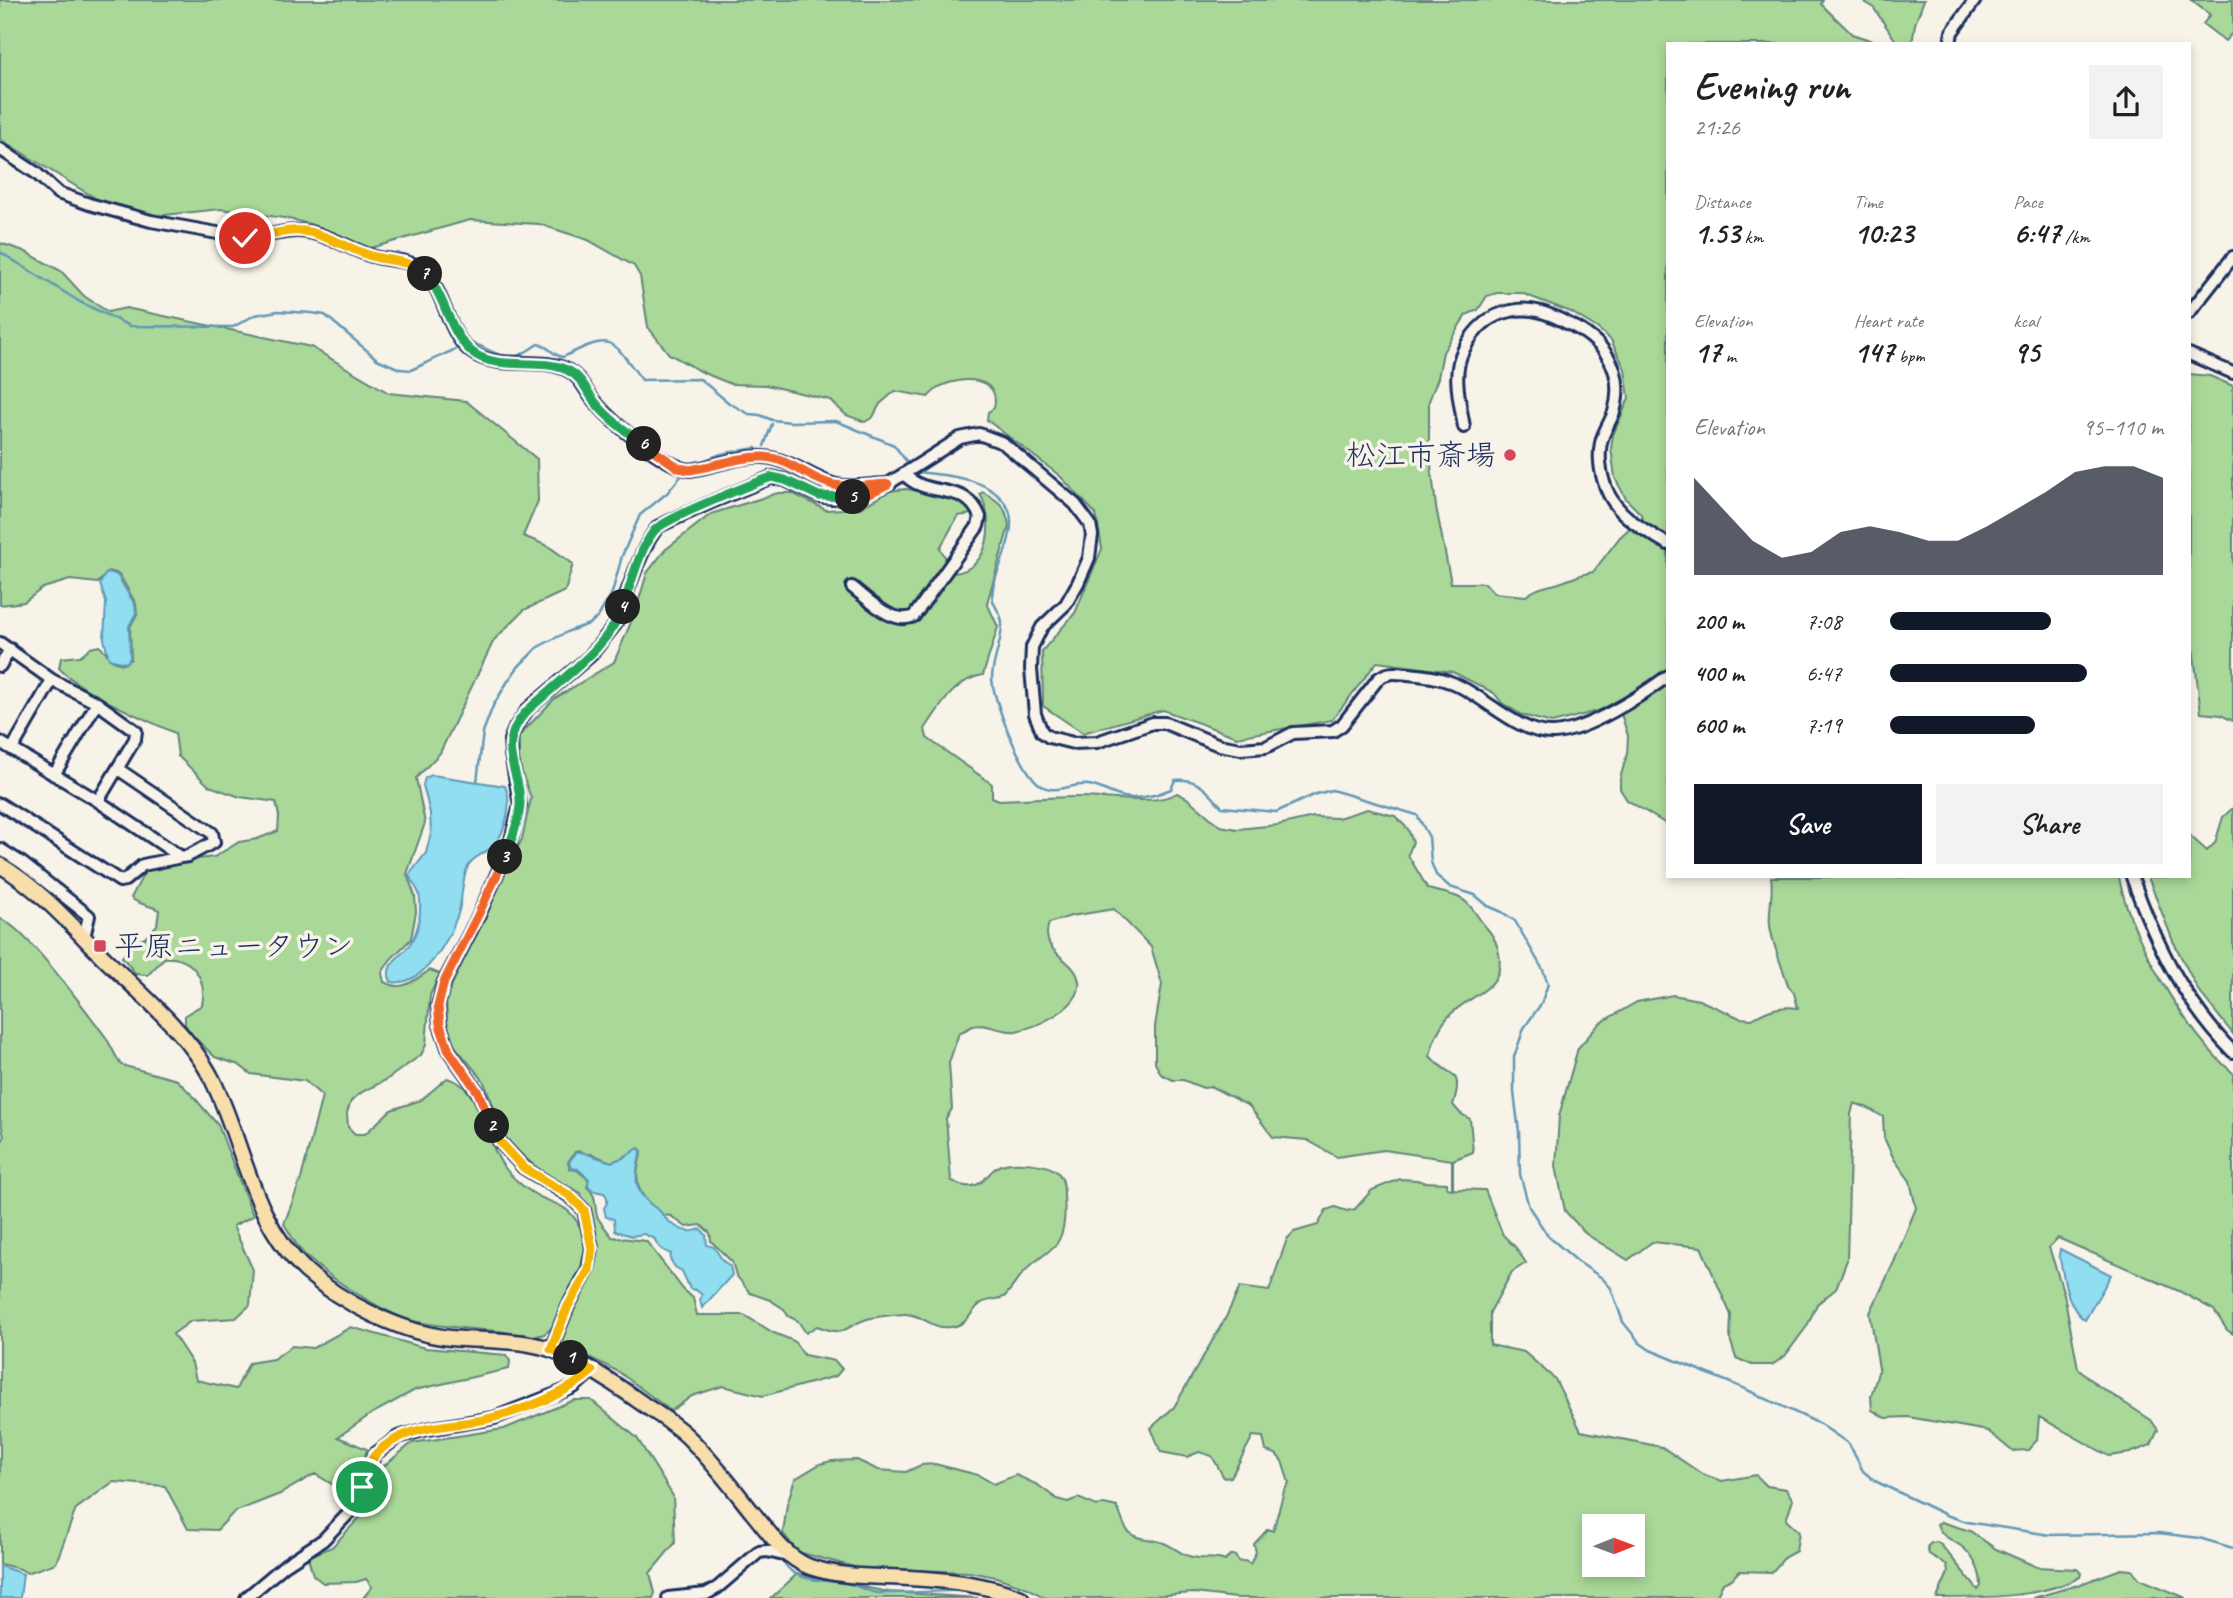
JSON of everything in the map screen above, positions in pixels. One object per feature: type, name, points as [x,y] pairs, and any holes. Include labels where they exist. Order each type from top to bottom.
[{"type":"main road","points":[[0,866],[34,889],[84,937],[178,1032],[204,1063],[218,1092],[268,1222],[279,1240],[319,1282],[369,1312],[410,1330],[449,1338],[534,1344],[572,1358],[688,1436],[775,1540],[806,1566],[836,1573],[973,1584],[1021,1598]]},
{"type":"street","points":[[1950,42],[1952,32],[1960,18],[1975,0]]},
{"type":"street","points":[[0,149],[36,173],[58,193],[89,204],[151,220],[245,238],[260,238],[283,231],[309,232],[373,257],[419,267],[432,282],[465,345],[476,355],[503,363],[554,366],[569,370],[583,382],[595,402],[623,429],[679,468],[699,469],[752,457],[765,457],[780,460],[832,484],[888,484]]},
{"type":"street","points":[[2191,310],[2233,257]]},
{"type":"street","points":[[1464,427],[1457,374],[1459,357],[1470,336],[1482,323],[1497,314],[1530,310],[1544,312],[1587,333],[1604,348],[1610,358],[1616,381],[1616,402],[1601,448],[1604,485],[1608,495],[1622,512],[1666,543]]},
{"type":"street","points":[[2191,355],[2233,373]]},
{"type":"street","points":[[551,1349],[568,1306],[589,1270],[592,1248],[584,1210],[569,1195],[524,1168],[500,1142],[478,1092],[449,1051],[438,1015],[440,994],[510,844],[520,805],[510,740],[515,728],[528,709],[580,665],[609,635],[645,548],[659,526],[772,477],[785,480],[809,493],[832,498],[859,496],[888,484],[960,439],[979,434],[1003,443],[1075,504],[1090,524],[1092,547],[1078,583],[1066,604],[1042,627],[1032,647],[1035,714],[1042,732],[1056,740],[1073,743],[1097,742],[1153,723],[1165,723],[1219,745],[1266,747],[1293,733],[1333,731],[1342,725],[1378,679],[1384,674],[1394,672],[1429,676],[1450,682],[1523,726],[1556,733],[1608,714],[1666,677]]},
{"type":"street","points":[[852,587],[895,617],[914,616],[978,526],[980,517],[969,501],[951,492],[922,488],[912,483],[909,471]]},
{"type":"street","points":[[0,666],[5,646],[52,680],[96,703],[136,731],[135,739],[98,802]]},
{"type":"street","points":[[12,749],[52,680]]},
{"type":"street","points":[[54,775],[96,703]]},
{"type":"street","points":[[0,742],[181,857]]},
{"type":"street","points":[[0,804],[120,881],[143,865],[188,856],[212,844],[212,833],[118,769]]},
{"type":"street","points":[[0,849],[89,916],[84,937]]},
{"type":"street","points":[[2132,878],[2150,927],[2168,964],[2198,1010],[2233,1052]]},
{"type":"street","points":[[246,1598],[285,1564],[323,1540],[351,1511],[375,1454],[398,1437],[427,1429],[494,1418],[574,1387],[592,1371]]},
{"type":"street","points":[[668,1598],[706,1594],[760,1552],[792,1556]]},
{"type":"green space","points":[[0,0],[1823,0],[1821,4],[1852,34],[1876,42],[1666,42],[1666,824],[1627,800],[1620,789],[1628,736],[1617,701],[1601,710],[1552,723],[1522,715],[1502,703],[1494,693],[1453,672],[1377,662],[1332,720],[1237,737],[1163,710],[1083,733],[1043,706],[1042,651],[1075,613],[1102,549],[1096,514],[1060,476],[987,420],[988,412],[994,408],[995,397],[986,384],[969,380],[950,383],[939,387],[928,397],[895,391],[880,404],[873,417],[865,422],[846,415],[830,400],[766,385],[731,384],[669,354],[648,327],[640,276],[634,266],[588,240],[539,224],[470,220],[371,248],[310,224],[284,218],[221,209],[155,216],[103,203],[0,139]],"holes":[[[1497,293],[1521,293],[1571,312],[1611,340],[1625,369],[1629,398],[1613,435],[1611,448],[1615,478],[1626,499],[1641,514],[1644,522],[1638,528],[1630,528],[1620,537],[1593,572],[1538,589],[1526,596],[1494,593],[1485,583],[1451,583],[1436,507],[1429,448],[1429,401],[1438,378],[1443,352],[1466,315],[1478,310],[1487,296]]]},
{"type":"green space","points":[[1861,0],[1924,0],[1915,24],[1912,42],[1897,42],[1873,7]]},
{"type":"green space","points":[[2191,0],[2233,0],[2233,32],[2225,41],[2203,24],[2210,15]]},
{"type":"green space","points":[[0,243],[24,251],[61,271],[84,296],[108,312],[126,308],[311,347],[389,393],[466,401],[537,459],[538,501],[523,536],[548,546],[573,564],[565,591],[524,610],[494,640],[440,753],[416,778],[425,823],[407,874],[415,896],[416,912],[411,939],[390,960],[382,973],[384,982],[397,986],[408,984],[430,970],[440,974],[430,995],[426,1045],[421,1055],[351,1101],[347,1113],[348,1127],[355,1134],[365,1134],[391,1110],[421,1100],[447,1078],[459,1083],[469,1092],[505,1168],[527,1189],[568,1211],[576,1219],[583,1233],[586,1248],[581,1270],[554,1325],[544,1334],[528,1336],[413,1321],[372,1302],[315,1264],[299,1248],[284,1224],[301,1179],[322,1096],[305,1081],[251,1074],[239,1065],[215,1057],[192,1035],[185,1024],[185,1015],[202,1005],[203,995],[200,978],[190,965],[174,958],[164,958],[148,975],[136,974],[122,957],[132,944],[145,938],[157,925],[159,910],[131,898],[145,871],[214,857],[239,842],[278,831],[279,816],[276,802],[240,797],[209,786],[178,756],[175,733],[97,696],[59,668],[61,658],[80,656],[90,648],[99,646],[113,661],[124,664],[131,659],[130,627],[137,614],[136,604],[119,574],[109,571],[98,583],[70,580],[43,588],[24,602],[0,605]]},
{"type":"green space","points":[[2191,374],[2210,376],[2233,386],[2233,721],[2221,715],[2201,713],[2193,647]]},
{"type":"green space","points":[[905,489],[940,493],[972,508],[973,514],[958,516],[940,548],[954,573],[966,570],[976,563],[987,542],[987,517],[980,494],[983,492],[994,499],[1006,513],[1009,526],[987,603],[998,627],[983,675],[956,688],[925,729],[927,738],[992,784],[992,797],[999,800],[1080,797],[1144,800],[1177,793],[1187,798],[1220,826],[1237,829],[1278,825],[1313,817],[1338,818],[1367,809],[1395,816],[1408,829],[1413,842],[1408,855],[1428,889],[1464,900],[1495,940],[1498,948],[1500,965],[1494,981],[1448,1017],[1436,1035],[1430,1056],[1456,1079],[1453,1105],[1470,1119],[1473,1152],[1453,1160],[1453,1189],[1485,1190],[1503,1235],[1526,1263],[1512,1272],[1490,1312],[1490,1345],[1524,1352],[1555,1379],[1581,1431],[1662,1447],[1702,1474],[1722,1481],[1756,1475],[1767,1486],[1786,1489],[1793,1500],[1786,1520],[1799,1532],[1796,1551],[1785,1557],[1772,1572],[1739,1571],[1732,1579],[1723,1583],[1716,1598],[1236,1598],[1194,1593],[1125,1598],[1045,1598],[1028,1588],[996,1577],[969,1572],[858,1568],[798,1552],[783,1533],[787,1504],[795,1479],[820,1464],[857,1460],[878,1470],[906,1472],[921,1465],[935,1464],[978,1475],[994,1484],[1016,1475],[1038,1485],[1057,1499],[1068,1502],[1078,1498],[1097,1506],[1104,1504],[1117,1507],[1126,1529],[1132,1534],[1164,1543],[1183,1554],[1225,1561],[1230,1555],[1234,1555],[1240,1562],[1250,1564],[1256,1552],[1254,1544],[1268,1529],[1273,1531],[1284,1491],[1289,1483],[1282,1461],[1276,1454],[1266,1451],[1263,1437],[1253,1436],[1231,1477],[1224,1478],[1212,1456],[1199,1452],[1187,1457],[1161,1452],[1151,1428],[1174,1407],[1226,1317],[1240,1287],[1269,1291],[1287,1239],[1294,1232],[1318,1225],[1326,1210],[1335,1207],[1347,1211],[1355,1209],[1372,1190],[1400,1179],[1447,1183],[1447,1188],[1452,1189],[1452,1160],[1384,1150],[1337,1157],[1307,1140],[1273,1137],[1249,1106],[1212,1087],[1203,1088],[1161,1074],[1155,1063],[1155,1026],[1162,984],[1151,947],[1114,909],[1071,916],[1049,923],[1048,942],[1071,966],[1079,981],[1074,999],[1066,1007],[1046,1020],[1016,1031],[983,1025],[973,1026],[959,1033],[949,1063],[952,1109],[946,1118],[951,1180],[963,1186],[972,1186],[980,1183],[997,1167],[1020,1163],[1047,1167],[1059,1174],[1063,1181],[1065,1213],[1060,1238],[1054,1247],[1025,1271],[1004,1297],[983,1302],[957,1326],[938,1326],[916,1316],[904,1314],[867,1319],[840,1331],[817,1326],[806,1333],[798,1321],[788,1316],[784,1309],[770,1300],[750,1293],[736,1275],[732,1262],[711,1241],[710,1233],[701,1225],[686,1227],[671,1216],[662,1215],[652,1206],[638,1185],[638,1165],[642,1151],[639,1148],[611,1162],[581,1151],[575,1152],[568,1162],[570,1169],[577,1170],[589,1180],[587,1187],[593,1195],[601,1223],[612,1237],[646,1241],[693,1298],[697,1315],[744,1315],[774,1333],[794,1341],[804,1355],[835,1361],[842,1369],[836,1376],[763,1396],[723,1386],[692,1396],[671,1411],[619,1372],[563,1341],[566,1325],[595,1270],[597,1252],[593,1229],[581,1193],[544,1174],[501,1137],[494,1107],[483,1080],[452,1043],[447,1022],[446,997],[522,839],[531,798],[519,765],[519,736],[554,699],[614,662],[635,613],[647,573],[665,550],[711,514],[778,493],[792,493],[826,510],[860,508],[890,491]]},
{"type":"green space","points":[[2233,808],[2233,1034],[2198,990],[2173,941],[2148,878],[2191,878],[2191,837],[2207,851],[2215,843],[2223,817]]},
{"type":"green space","points":[[1771,878],[2119,878],[2135,927],[2162,983],[2197,1035],[2233,1073],[2233,1334],[2227,1330],[2214,1310],[2181,1292],[2058,1238],[2049,1247],[2064,1294],[2078,1368],[2097,1385],[2151,1420],[2158,1430],[2151,1445],[2130,1453],[2109,1456],[2039,1417],[2037,1440],[2028,1450],[2012,1451],[1988,1431],[1908,1417],[1885,1418],[1872,1410],[1871,1396],[1879,1369],[1870,1313],[1916,1208],[1910,1181],[1894,1159],[1884,1138],[1883,1117],[1868,1108],[1854,1103],[1851,1114],[1847,1260],[1836,1289],[1817,1304],[1807,1326],[1785,1356],[1772,1365],[1752,1365],[1736,1358],[1730,1339],[1731,1315],[1701,1247],[1652,1242],[1628,1260],[1586,1234],[1565,1211],[1556,1166],[1559,1116],[1578,1048],[1600,1023],[1637,1002],[1673,995],[1699,1000],[1740,1018],[1752,1019],[1779,1008],[1798,1008],[1771,933]]},
{"type":"green space","points":[[0,919],[24,937],[55,971],[105,1036],[121,1065],[177,1080],[218,1125],[253,1216],[233,1226],[253,1270],[250,1305],[236,1318],[191,1321],[173,1334],[192,1363],[196,1380],[236,1389],[249,1363],[273,1359],[292,1346],[313,1348],[351,1327],[425,1348],[506,1355],[510,1361],[509,1369],[415,1390],[371,1414],[338,1437],[367,1449],[361,1473],[350,1495],[315,1474],[280,1494],[234,1512],[217,1530],[188,1529],[165,1486],[113,1482],[76,1509],[56,1563],[27,1573],[0,1564],[0,1145],[4,1137],[0,1118]]},
{"type":"green space","points":[[574,1400],[591,1400],[637,1438],[673,1496],[675,1543],[650,1573],[655,1593],[653,1598],[363,1598],[372,1587],[366,1579],[323,1583],[313,1575],[308,1557],[332,1547],[364,1513],[379,1470],[412,1443],[504,1429]]},
{"type":"green space","points":[[1941,1522],[1970,1531],[1996,1549],[2037,1567],[2077,1569],[2081,1573],[2080,1577],[2065,1584],[2029,1593],[1937,1598],[1948,1573],[1947,1565],[1929,1554],[1927,1547],[1931,1543],[1937,1542],[1942,1546],[1978,1590],[1981,1586],[1980,1575],[1973,1559],[1961,1546],[1941,1532],[1937,1524]]},
{"type":"green space","points":[[2121,1569],[2132,1570],[2140,1579],[2186,1598],[2033,1598],[2078,1585]]},
{"type":"green space","points":[[797,1574],[889,1592],[978,1598],[771,1598]]},
{"type":"water","points":[[109,572],[117,575],[135,605],[136,613],[129,626],[130,658],[126,663],[109,659],[104,639],[106,602],[100,584]]},
{"type":"water","points":[[432,775],[505,786],[507,818],[498,840],[468,866],[458,914],[442,948],[424,970],[414,977],[403,982],[391,982],[389,975],[392,963],[411,943],[419,922],[419,894],[409,875],[426,853],[431,833],[430,813],[423,785],[425,778]]},
{"type":"water","points":[[639,1148],[641,1151],[636,1178],[637,1186],[645,1199],[676,1227],[690,1231],[701,1229],[706,1235],[707,1245],[714,1247],[723,1261],[730,1266],[732,1275],[702,1308],[702,1295],[690,1289],[682,1271],[675,1267],[670,1259],[671,1254],[663,1250],[655,1239],[644,1234],[632,1236],[615,1231],[614,1219],[606,1217],[606,1195],[588,1186],[589,1179],[578,1169],[571,1168],[569,1162],[576,1153],[581,1152],[611,1162]]},
{"type":"water","points":[[2060,1249],[2111,1275],[2085,1320],[2070,1299],[2064,1281]]},
{"type":"water","points":[[0,1566],[23,1574],[20,1598],[0,1598]]},
{"type":"waterway","points":[[0,252],[80,302],[130,326],[233,327],[255,315],[278,311],[325,315],[377,359],[400,369],[411,370],[460,347]]},
{"type":"waterway","points":[[466,344],[478,345],[496,354],[510,357],[520,355],[538,344],[563,357],[592,344],[610,343],[642,380],[700,379],[729,403],[749,414],[791,422],[836,421],[894,445],[910,466]]},
{"type":"waterway","points":[[764,446],[772,424]]},
{"type":"waterway","points":[[695,464],[721,454],[756,448]]},
{"type":"waterway","points":[[915,470],[980,484],[1001,498],[1008,508],[1011,516],[1010,534],[992,596],[1002,624],[992,677],[993,687],[1017,752],[1034,779],[1042,786],[1059,789],[1089,785],[1120,796],[1136,798],[1166,791],[1171,789],[1175,780],[1183,780],[1202,787],[1222,807],[1276,812],[1316,794],[1332,790],[1417,815],[1429,837],[1431,862],[1436,875],[1450,887],[1475,895],[1488,906],[1515,921],[1548,984],[1541,1004],[1524,1028],[1514,1057],[1520,1174],[1529,1207],[1548,1236],[1611,1288],[1623,1322],[1640,1343],[1650,1350],[1743,1388],[1820,1424],[1849,1444],[1863,1471],[1875,1481],[1946,1515],[1967,1522],[2050,1535],[2159,1533],[2199,1538],[2233,1548]]},
{"type":"waterway","points":[[477,782],[483,732],[493,706],[508,681],[538,647],[589,624],[598,617],[612,593],[622,556],[640,515],[667,493],[682,475]]},
{"type":"waterway","points":[[783,1561],[795,1574],[803,1577],[847,1583],[874,1592],[970,1591]]},
{"type":"place","name":"松江市斎場","points":[[1510,455]]},
{"type":"place","name":"平原ニュータウン","points":[[100,946]]},
{"type":"route","points":[[245,238],[260,238],[283,231],[309,232],[373,257],[419,267],[432,282],[459,338],[476,355],[503,363],[554,366],[569,370],[583,382],[595,402],[623,429],[679,468],[709,468],[752,457],[765,457],[795,466],[832,484],[888,484],[859,496],[832,498],[809,493],[785,480],[772,477],[659,526],[645,548],[609,635],[580,665],[528,709],[515,728],[510,740],[520,805],[510,844],[444,982],[438,1015],[449,1051],[473,1082],[500,1142],[524,1168],[569,1195],[584,1210],[592,1248],[589,1270],[568,1306],[551,1349],[592,1371],[574,1387],[494,1418],[427,1429],[398,1437],[375,1454],[362,1487]]}]
